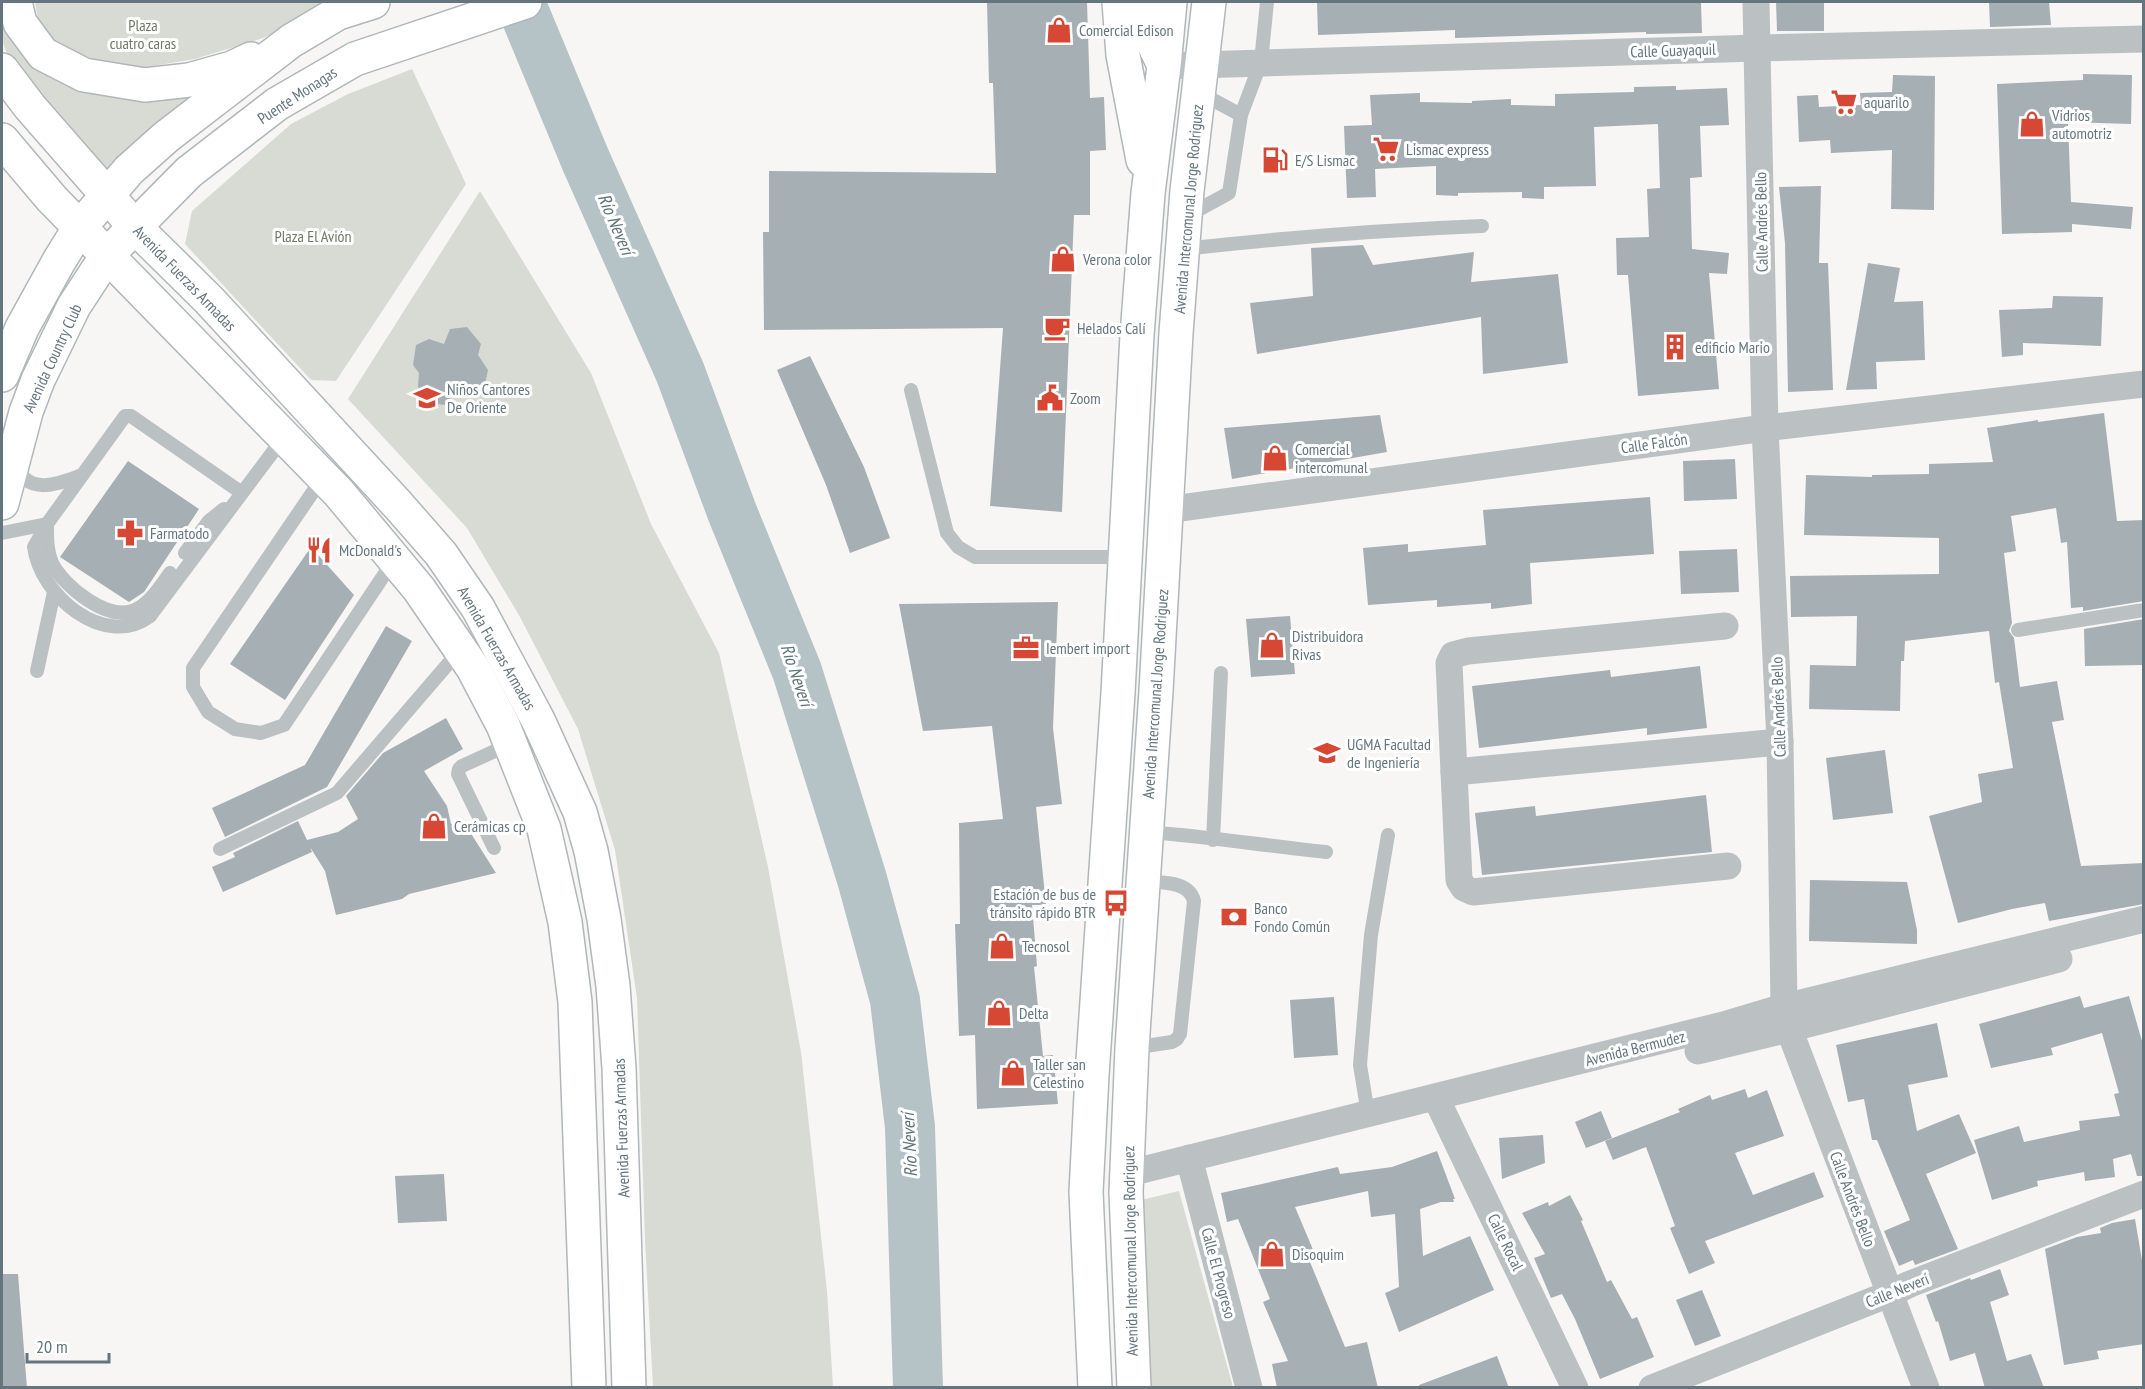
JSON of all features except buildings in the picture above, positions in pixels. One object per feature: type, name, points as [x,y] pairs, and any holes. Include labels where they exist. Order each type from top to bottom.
[{"type":"street","points":[[15,2],[20,23],[43,54],[84,75],[145,85],[189,81],[222,71],[291,41]]},
{"type":"street","points":[[2,375],[30,313],[80,227],[129,170],[166,137],[291,41],[338,13],[373,2]]},
{"type":"street","name":"Puente Monagas","points":[[108,255],[189,172],[277,104],[355,58],[525,2]]},
{"type":"street","points":[[1119,2],[1123,55],[1149,187]]},
{"type":"street","points":[[1142,2],[1147,30],[1164,66]]},
{"type":"street","points":[[1095,1388],[1086,1192],[1095,1018],[1137,335],[1149,187],[1170,2]]},
{"type":"street","name":"Avenida Intercomunal Jorge Rodriguez","points":[[1134,1388],[1126,1182],[1132,1048],[1185,217],[1209,2]]},
{"type":"street","name":"Calle Andrés Bello","points":[[1756,2],[1765,428],[1780,742],[1786,1018],[1926,1388]]},
{"type":"street","name":"Calle Guayaquil","points":[[1164,66],[1201,79],[1260,62],[2144,39]]},
{"type":"street","name":"Avenida Fuerzas Armadas","points":[[2,70],[30,107],[135,227],[209,300],[441,554],[478,608],[538,720],[580,812],[591,851],[602,907],[613,986],[619,1079],[629,1388]]},
{"type":"street","name":"Avenida Fuerzas Armadas","points":[[2,140],[52,199],[339,493],[419,589],[473,668],[503,725],[544,829],[565,922],[573,991],[589,1388]]},
{"type":"street","name":"Avenida Country Club","points":[[2,503],[26,412],[74,306],[108,255]]},
{"type":"street","name":"Calle Falcón","points":[[1166,510],[1765,428],[2144,384]]},
{"type":"street","points":[[1725,626],[1468,651],[1453,655],[1449,663],[1459,880],[1464,888],[1473,892],[1728,866]]},
{"type":"street","points":[[1454,772],[1780,742]]},
{"type":"street","name":"Avenida Bermudez","points":[[1786,1018],[2144,919]]},
{"type":"street","name":"Avenida Bermudez","points":[[1126,1182],[1786,1018],[2144,937]]},
{"type":"street","name":"Avenida Bermudez","points":[[1191,1166],[1368,1114],[1439,1104]]},
{"type":"street","name":"Calle Rocal","points":[[1439,1104],[1575,1388]]},
{"type":"street","name":"Calle El Progreso","points":[[1191,1166],[1249,1388]]},
{"type":"street","name":"Calle Neverí","points":[[1652,1388],[1910,1284],[2144,1194]]},
{"type":"lane","points":[[1185,217],[1229,193],[1241,115],[1260,62],[1267,2]]},
{"type":"lane","points":[[1201,79],[1241,115]]},
{"type":"lane","points":[[1183,249],[1388,229],[1482,226]]},
{"type":"lane","points":[[911,390],[947,533],[958,547],[975,557],[1125,557]]},
{"type":"lane","points":[[242,493],[131,416],[125,416],[47,524],[34,547],[38,567],[64,603],[90,620],[118,627],[140,624],[150,616],[284,437]]},
{"type":"lane","points":[[16,449],[18,465],[28,482],[38,485],[56,484],[82,475]]},
{"type":"lane","points":[[323,477],[193,668],[193,687],[208,712],[235,729],[261,733],[284,725],[394,560]]},
{"type":"lane","points":[[47,524],[46,546],[52,563],[68,585],[94,603],[121,613],[134,611],[146,603],[209,521],[242,493]]},
{"type":"lane","points":[[2,533],[47,524]]},
{"type":"lane","points":[[37,670],[54,592]]},
{"type":"lane","points":[[2018,630],[2144,610]]},
{"type":"lane","points":[[220,849],[338,793],[460,650]]},
{"type":"lane","points":[[1213,840],[1221,673]]},
{"type":"lane","points":[[494,848],[458,774],[462,766],[510,744]]},
{"type":"lane","points":[[1146,832],[1185,834],[1213,840],[1326,852]]},
{"type":"lane","points":[[1368,1114],[1360,1065],[1371,935],[1388,835]]},
{"type":"lane","points":[[1132,1048],[1172,1042],[1180,1034],[1194,901],[1192,892],[1185,886],[1142,881]]},
{"type":"green space","points":[[2,2],[33,59],[196,92],[102,179],[12,68],[2,40]]},
{"type":"green space","name":"Plaza cuatro caras","points":[[35,2],[339,2],[263,38],[195,59],[141,68],[98,61],[56,43],[38,20]]},
{"type":"green space","name":"Plaza El Avión","points":[[412,69],[466,184],[336,381],[311,380],[185,244],[192,211],[291,124],[348,94]]},
{"type":"green space","points":[[480,191],[591,373],[651,524],[719,653],[768,867],[801,1052],[827,1291],[833,1387],[653,1387],[645,1240],[637,998],[615,850],[578,729],[520,617],[467,528],[348,399]]},
{"type":"green space","points":[[1179,1191],[1233,1387],[1151,1387],[1141,1200]]},
{"type":"waterway","name":"Río Neverí","points":[[520,2],[586,161],[680,372],[732,512],[797,671],[862,879],[895,1000],[910,1127],[918,1388]]},
{"type":"place","name":"Comercial Edison","points":[[1059,30]]},
{"type":"place","name":"aquarilo","points":[[1844,102]]},
{"type":"place","name":"Vidrios automotriz","points":[[2032,124]]},
{"type":"place","name":"Lismac express","points":[[1386,149]]},
{"type":"place","name":"E/S Lismac","points":[[1275,160]]},
{"type":"place","name":"Verona color","points":[[1063,259]]},
{"type":"place","name":"Helados Calí","points":[[1057,328]]},
{"type":"place","name":"edificio Mario","points":[[1675,347]]},
{"type":"place","name":"Niños Cantores De Oriente","points":[[427,398]]},
{"type":"place","name":"Zoom","points":[[1050,398]]},
{"type":"place","name":"Comercial intercomunal","points":[[1275,458]]},
{"type":"place","name":"Farmatodo","points":[[130,533]]},
{"type":"place","name":"McDonald's","points":[[319,550]]},
{"type":"place","name":"Distribuidora Rivas","points":[[1272,645]]},
{"type":"place","name":"Iembert import","points":[[1026,648]]},
{"type":"place","name":"UGMA Facultad de Ingeniería","points":[[1327,753]]},
{"type":"place","name":"Cerámicas cp","points":[[434,826]]},
{"type":"place","name":"Estación de bus de tránsito rápido BTR","points":[[1116,903]]},
{"type":"place","name":"Banco Fondo Común","points":[[1234,917]]},
{"type":"place","name":"Tecnosol","points":[[1002,946]]},
{"type":"place","name":"Delta","points":[[999,1013]]},
{"type":"place","name":"Taller san Celestino","points":[[1013,1073]]},
{"type":"place","name":"Disoquim","points":[[1272,1254]]}]
